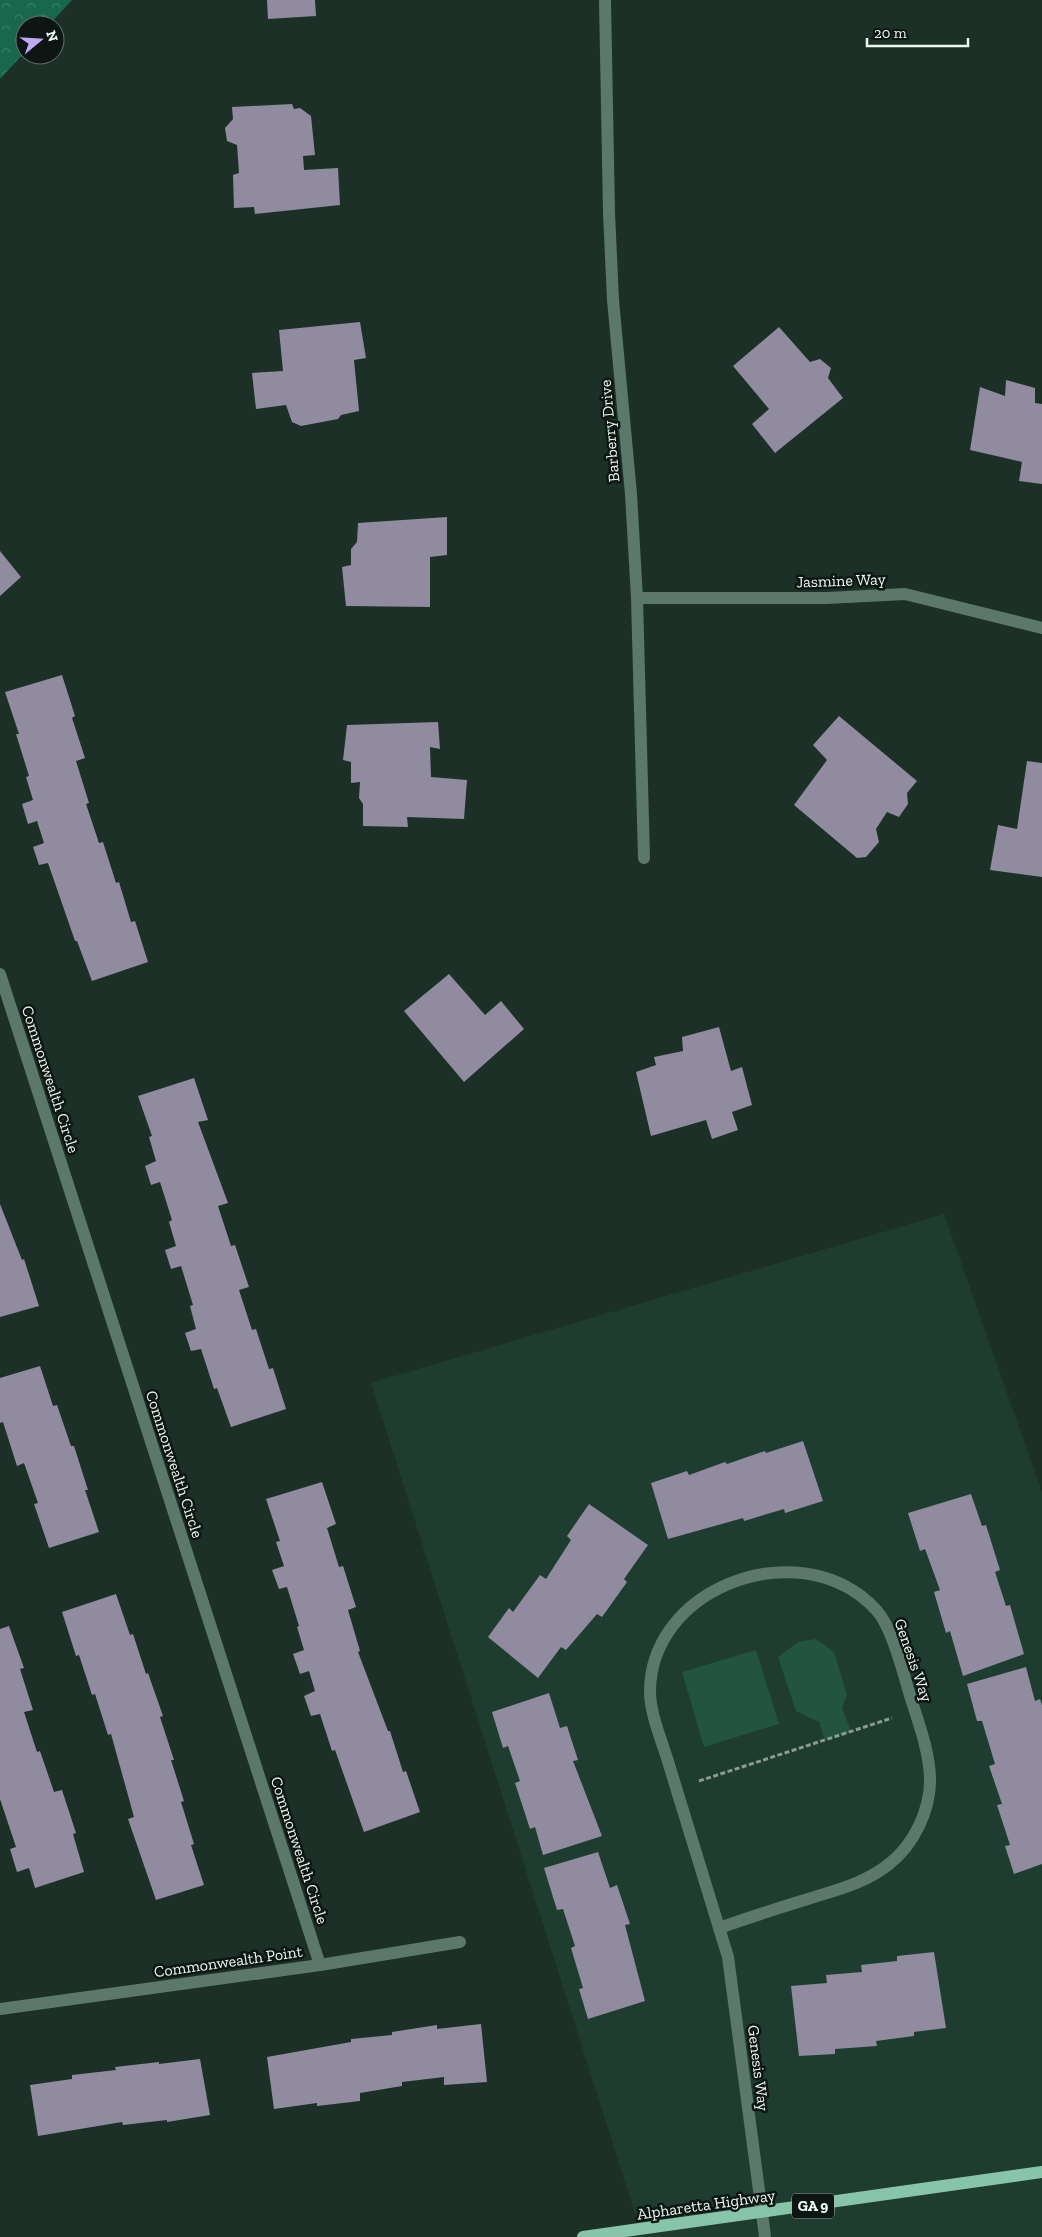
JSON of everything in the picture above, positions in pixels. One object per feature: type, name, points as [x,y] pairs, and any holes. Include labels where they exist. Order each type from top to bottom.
[{"type":"main road","name":"Alpharetta Highway","points":[[583,2237],[1042,2172]]},
{"type":"street","name":"Barberry Drive","points":[[605,0],[609,213],[613,300],[631,494],[637,598],[644,858]]},
{"type":"street","name":"Jasmine Way","points":[[637,598],[827,598],[905,594],[1042,628]]},
{"type":"street","name":"Commonwealth Circle","points":[[0,974],[320,1965]]},
{"type":"street","name":"Genesis Way","points":[[719,1928],[854,1884],[875,1874],[902,1852],[922,1818],[927,1802],[930,1778],[926,1750],[885,1623],[862,1597],[832,1579],[810,1574],[766,1574],[743,1578],[702,1596],[669,1630],[652,1671],[650,1695],[729,1966],[765,2237]]},
{"type":"street","name":"Commonwealth Point","points":[[0,2009],[320,1965],[460,1942]]},
{"type":"path","points":[[676,1788],[914,1711]]},
{"type":"shaded area","points":[[944,1214],[1042,1492],[1042,2237],[604,2237],[641,2232],[371,1383]]},
{"type":"shaded area","points":[[816,1639],[834,1652],[847,1695],[842,1707],[851,1732],[825,1740],[819,1722],[796,1711],[778,1657],[798,1642]]},
{"type":"shaded area","points":[[756,1650],[779,1724],[704,1747],[682,1672]]},
{"type":"green space","points":[[0,0],[72,0],[58,15],[15,15],[15,63],[0,79]]},
{"type":"building","points":[[267,0],[315,0],[316,16],[268,19]]},
{"type":"building","points":[[292,104],[294,109],[300,108],[311,116],[315,155],[303,156],[304,170],[338,168],[340,205],[255,214],[254,207],[234,208],[233,175],[239,173],[237,145],[227,141],[225,128],[233,119],[232,107]]},
{"type":"building","points":[[360,322],[366,358],[354,360],[359,411],[341,415],[338,419],[301,426],[292,422],[286,405],[256,409],[252,373],[283,371],[279,330]]},
{"type":"building","points":[[779,327],[810,362],[820,359],[831,368],[828,378],[843,398],[775,453],[752,424],[769,409],[733,366]]},
{"type":"building","points":[[1006,380],[1035,388],[1035,403],[1042,404],[1042,484],[1019,481],[1022,462],[970,450],[980,387],[1005,396]]},
{"type":"building","points":[[447,517],[447,555],[430,557],[430,607],[346,606],[342,567],[351,565],[351,549],[357,542],[358,523]]},
{"type":"building","points":[[0,551],[21,577],[0,596]]},
{"type":"building","points":[[62,675],[75,716],[72,718],[85,758],[76,761],[89,803],[86,804],[99,843],[103,842],[116,883],[119,882],[131,922],[135,921],[148,962],[92,981],[77,941],[75,941],[48,863],[39,865],[33,847],[44,843],[37,821],[28,824],[22,804],[33,800],[26,777],[29,776],[16,734],[19,734],[5,692]]},
{"type":"building","points":[[839,716],[917,781],[907,793],[908,804],[899,817],[887,812],[876,829],[879,842],[866,857],[857,858],[794,805],[827,760],[813,745]]},
{"type":"building","points":[[438,722],[440,749],[430,747],[431,777],[467,780],[464,819],[407,817],[408,827],[363,826],[363,804],[359,798],[360,782],[351,783],[351,762],[343,760],[347,725]]},
{"type":"building","points":[[1027,761],[1042,763],[1042,877],[990,870],[998,825],[1017,829]]},
{"type":"building","points":[[449,974],[485,1015],[501,1001],[524,1029],[464,1082],[404,1011]]},
{"type":"building","points":[[719,1027],[731,1071],[742,1067],[752,1105],[732,1112],[738,1130],[712,1139],[706,1120],[651,1136],[636,1072],[656,1065],[654,1057],[683,1051],[682,1037]]},
{"type":"building","points":[[194,1078],[208,1120],[198,1122],[228,1203],[218,1206],[231,1246],[235,1245],[249,1287],[239,1290],[252,1330],[256,1329],[269,1369],[273,1368],[286,1409],[231,1427],[217,1388],[214,1389],[201,1349],[191,1351],[185,1333],[196,1329],[190,1306],[193,1305],[181,1266],[171,1269],[165,1250],[176,1246],[169,1222],[172,1220],[160,1182],[151,1185],[145,1166],[156,1161],[149,1137],[152,1136],[138,1096]]},
{"type":"building","points":[[0,1204],[22,1260],[24,1259],[39,1306],[0,1317]]},
{"type":"building","points":[[40,1366],[53,1406],[57,1405],[71,1446],[74,1446],[88,1490],[85,1490],[99,1532],[49,1548],[34,1504],[38,1503],[24,1463],[17,1466],[3,1422],[0,1423],[0,1378]]},
{"type":"building","points":[[803,1441],[823,1501],[785,1513],[784,1509],[744,1521],[743,1518],[668,1539],[651,1483],[687,1471],[689,1475],[725,1462],[727,1464]]},
{"type":"building","points":[[322,1482],[336,1524],[327,1528],[339,1567],[343,1566],[356,1607],[348,1610],[360,1651],[358,1652],[388,1731],[390,1731],[403,1772],[406,1771],[420,1812],[364,1832],[335,1750],[332,1751],[320,1714],[311,1716],[304,1696],[315,1691],[309,1671],[300,1674],[293,1654],[304,1650],[297,1627],[299,1626],[287,1587],[279,1589],[272,1570],[284,1566],[276,1542],[280,1541],[266,1499]]},
{"type":"building","points":[[971,1494],[982,1526],[986,1525],[1000,1570],[995,1572],[1006,1606],[1010,1605],[1024,1654],[963,1676],[950,1631],[946,1633],[934,1592],[940,1590],[925,1549],[920,1551],[908,1513]]},
{"type":"building","points":[[589,1504],[648,1545],[624,1579],[627,1582],[602,1617],[597,1614],[566,1650],[561,1647],[538,1678],[488,1637],[509,1608],[513,1612],[540,1575],[546,1579],[571,1540],[567,1536]]},
{"type":"building","points":[[116,1594],[130,1635],[133,1634],[146,1674],[148,1673],[163,1716],[160,1717],[174,1760],[171,1760],[184,1801],[181,1802],[194,1844],[191,1845],[204,1885],[156,1900],[128,1819],[134,1817],[111,1734],[108,1735],[95,1694],[92,1695],[79,1655],[76,1656],[62,1612]]},
{"type":"building","points":[[9,1626],[24,1668],[20,1669],[33,1710],[24,1712],[37,1752],[40,1751],[54,1792],[62,1790],[76,1833],[73,1834],[84,1872],[35,1888],[29,1868],[17,1872],[10,1849],[16,1847],[0,1799],[0,1629]]},
{"type":"building","points":[[1026,1667],[1035,1701],[1040,1699],[1042,1705],[1042,1864],[1014,1874],[1005,1846],[1010,1845],[997,1805],[1002,1804],[989,1766],[995,1764],[982,1721],[977,1721],[967,1684]]},
{"type":"building","points":[[549,1693],[560,1728],[567,1726],[578,1760],[573,1761],[602,1836],[543,1855],[535,1827],[530,1829],[515,1783],[520,1781],[508,1746],[503,1748],[492,1712]]},
{"type":"building","points":[[598,1852],[610,1888],[617,1885],[630,1924],[625,1925],[645,2001],[588,2019],[579,1989],[583,1988],[571,1948],[575,1946],[563,1909],[557,1910],[544,1868]]},
{"type":"building","points":[[934,1952],[946,2028],[914,2032],[914,2036],[876,2041],[877,2046],[835,2049],[835,2054],[799,2056],[791,1986],[827,1983],[826,1975],[862,1972],[861,1965],[897,1961],[897,1956]]},
{"type":"building","points":[[481,2024],[487,2082],[444,2085],[444,2077],[402,2082],[402,2086],[360,2093],[360,2101],[317,2106],[317,2103],[274,2109],[267,2057],[351,2042],[351,2039],[392,2035],[392,2032],[437,2025],[437,2029]]},
{"type":"building","points":[[200,2059],[210,2115],[167,2122],[167,2120],[123,2125],[122,2122],[38,2136],[30,2085],[72,2079],[72,2075],[116,2070],[115,2067]]}]
